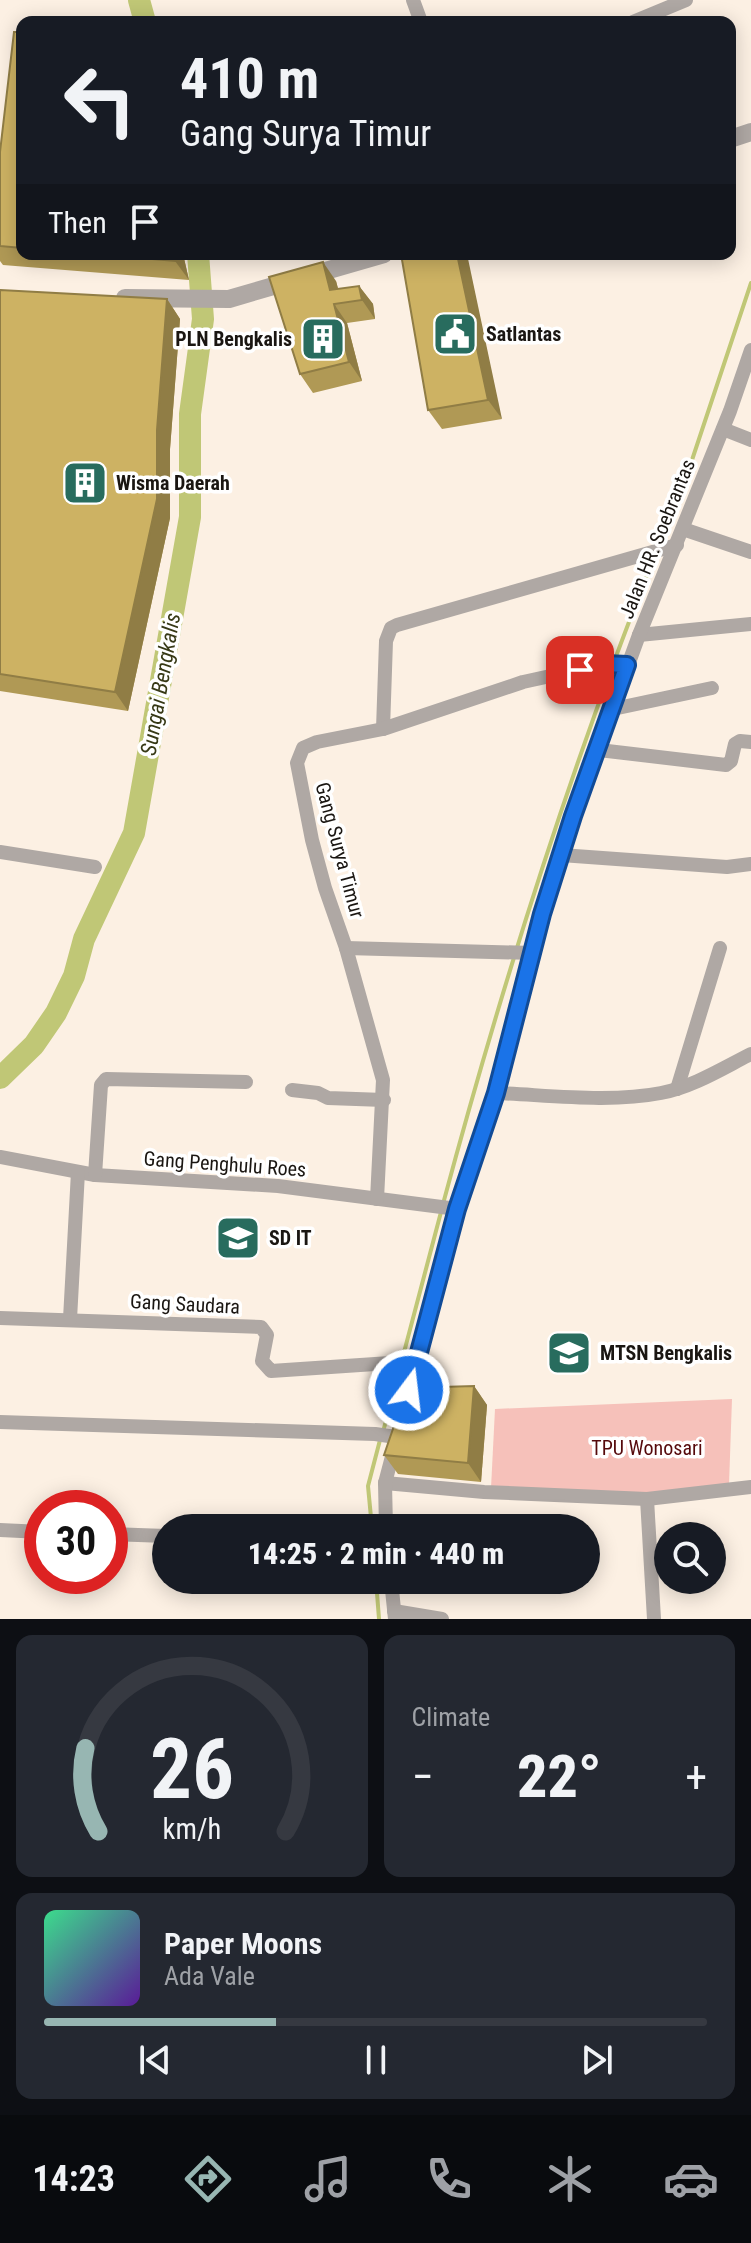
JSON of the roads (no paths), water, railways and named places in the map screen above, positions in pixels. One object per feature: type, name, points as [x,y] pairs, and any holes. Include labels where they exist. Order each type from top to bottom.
[{"type":"street","points":[[647,16],[686,0]]},
{"type":"street","points":[[103,298],[229,299],[363,260]]},
{"type":"street","name":"Jalan HR. Soebrantas","points":[[386,1514],[386,1435],[403,1365],[447,1207],[496,1093],[561,855],[613,709],[617,665],[639,635],[723,429],[751,350]]},
{"type":"street","points":[[723,429],[751,440]]},
{"type":"street","points":[[683,529],[751,552]]},
{"type":"street","points":[[383,729],[386,641],[391,628],[677,545]]},
{"type":"street","points":[[639,635],[751,624]]},
{"type":"street","name":"Gang Surya Timur","points":[[377,1199],[383,1080],[312,840],[297,763],[303,748],[383,729],[513,685],[617,665]]},
{"type":"street","points":[[613,709],[712,688]]},
{"type":"street","points":[[599,750],[726,765],[731,761],[735,744],[751,742]]},
{"type":"street","points":[[0,852],[95,867]]},
{"type":"street","points":[[561,855],[727,867],[751,864]]},
{"type":"street","points":[[346,948],[532,953]]},
{"type":"street","points":[[677,1089],[720,948]]},
{"type":"street","points":[[496,1093],[638,1096],[677,1089],[751,1054]]},
{"type":"street","points":[[95,1175],[101,1085],[106,1079],[246,1082]]},
{"type":"street","points":[[292,1090],[318,1093],[328,1098],[384,1100]]},
{"type":"street","name":"Gang Penghulu Roes","points":[[0,1157],[95,1175],[278,1186],[447,1207]]},
{"type":"street","points":[[0,1318],[70,1319],[78,1172]]},
{"type":"street","name":"Gang Saudara","points":[[70,1319],[261,1327],[267,1335],[262,1361],[271,1371],[403,1365]]},
{"type":"street","points":[[0,1422],[386,1435]]},
{"type":"street","points":[[385,1483],[484,1492],[647,1499],[751,1487]]},
{"type":"street","points":[[647,1499],[654,1619]]},
{"type":"street","points":[[0,1530],[24,1531]]},
{"type":"street","points":[[128,1535],[152,1536]]},
{"type":"street","points":[[392,1594],[394,1615],[442,1619]]},
{"type":"waterway","name":"Sungai Bengkalis","points":[[139,0],[143,16]]},
{"type":"waterway","name":"Sungai Bengkalis","points":[[0,1078],[34,1045],[56,1013],[74,976],[84,939],[134,833],[190,517],[190,414],[203,319],[198,260]]},
{"type":"waterway","points":[[659,546],[689,469],[751,283]]},
{"type":"waterway","points":[[443,1204],[489,1039],[540,876],[595,714],[655,555]]},
{"type":"waterway","points":[[383,1432],[441,1212]]},
{"type":"waterway","points":[[371,1514],[368,1486],[380,1440]]},
{"type":"waterway","points":[[377,1594],[379,1619]]},
{"type":"place","name":"Satlantas","points":[[455,334]]},
{"type":"place","name":"PLN Bengkalis","points":[[323,339]]},
{"type":"place","name":"Wisma Daerah","points":[[85,483]]},
{"type":"place","name":"SD IT","points":[[238,1238]]},
{"type":"place","name":"MTSN Bengkalis","points":[[569,1353]]},
{"type":"park label","name":"TPU Wonosari","points":[[647,1448]]}]
